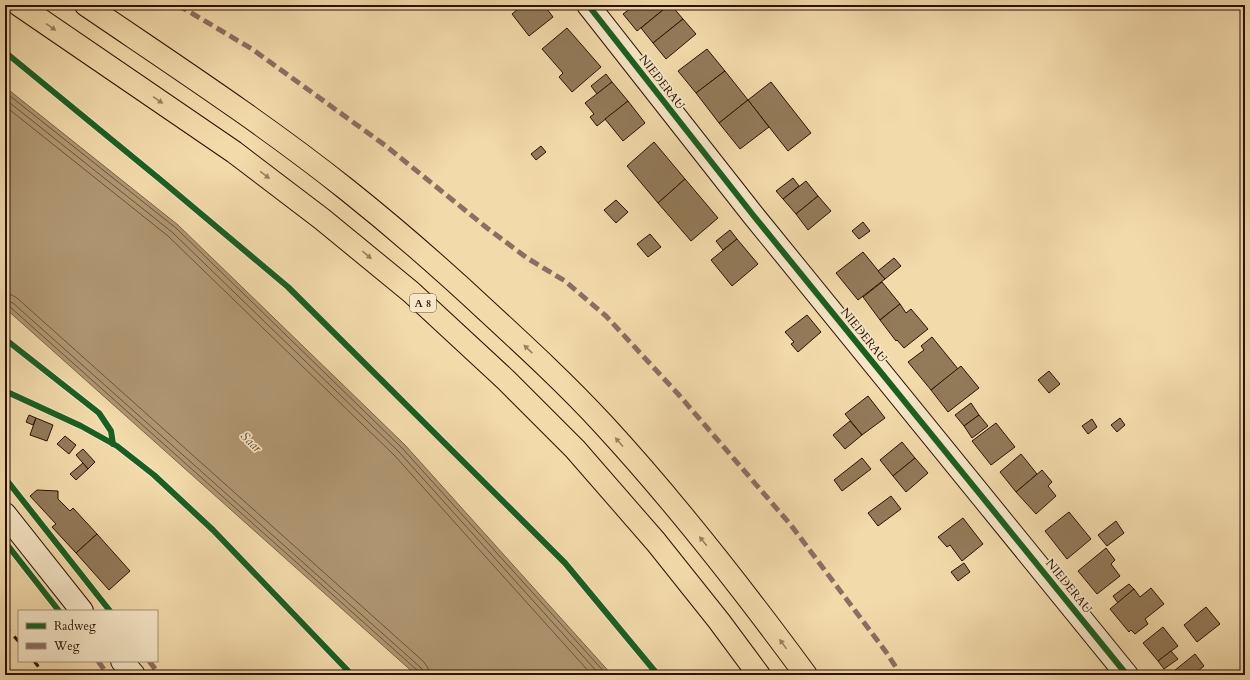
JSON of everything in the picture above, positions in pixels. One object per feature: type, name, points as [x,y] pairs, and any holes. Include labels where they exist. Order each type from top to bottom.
[{"type":"highway","name":"A 8","points":[[19,5],[234,152],[322,219],[411,292],[506,380],[575,449],[666,554],[759,675]]},
{"type":"highway","points":[[86,5],[257,122],[346,189],[436,264],[532,353],[602,424],[685,518],[749,598],[806,675]]},
{"type":"main road","name":"NIEDERAU","points":[[588,5],[753,215],[1128,675]]},
{"type":"main road","points":[[5,514],[81,610]]},
{"type":"main road","points":[[123,662],[134,675]]},
{"type":"water","name":"Saar","points":[[5,87],[178,225],[405,445],[612,675],[416,675],[5,308]]},
{"type":"building","points":[[523,5],[544,5],[553,17],[529,36],[512,14]]},
{"type":"building","points":[[635,5],[669,5],[637,31],[623,14]]},
{"type":"building","points":[[669,5],[671,5],[683,19],[653,43],[641,28]]},
{"type":"building","points":[[683,19],[696,34],[666,59],[653,43]]},
{"type":"building","points":[[567,28],[601,67],[572,92],[559,77],[563,73],[542,49]]},
{"type":"building","points":[[707,49],[725,71],[696,93],[678,71]]},
{"type":"building","points":[[725,71],[748,100],[719,123],[696,93]]},
{"type":"building","points":[[606,74],[612,82],[597,94],[591,86]]},
{"type":"building","points":[[612,82],[628,101],[597,126],[590,117],[594,114],[585,103]]},
{"type":"building","points":[[771,82],[811,133],[788,151],[748,100]]},
{"type":"building","points":[[748,100],[769,127],[740,149],[719,123]]},
{"type":"building","points":[[628,101],[645,123],[623,141],[605,119]]},
{"type":"building","points":[[654,142],[685,179],[658,203],[627,166]]},
{"type":"building","points":[[541,146],[546,152],[536,160],[531,154]]},
{"type":"building","points":[[793,178],[799,186],[783,199],[776,191]]},
{"type":"building","points":[[685,179],[718,218],[691,241],[658,203]]},
{"type":"building","points":[[806,181],[818,196],[796,214],[783,199]]},
{"type":"building","points":[[818,196],[831,211],[808,230],[796,214]]},
{"type":"building","points":[[616,200],[628,212],[616,223],[604,210]]},
{"type":"building","points":[[863,222],[870,231],[859,239],[852,231]]},
{"type":"building","points":[[730,230],[737,239],[723,250],[716,241]]},
{"type":"building","points":[[650,234],[661,247],[648,257],[637,244]]},
{"type":"building","points":[[737,239],[758,264],[732,286],[711,260]]},
{"type":"building","points":[[863,252],[885,279],[858,300],[836,273]]},
{"type":"building","points":[[894,258],[901,266],[885,279],[878,271]]},
{"type":"building","points":[[882,282],[900,304],[880,320],[863,297]]},
{"type":"building","points":[[900,304],[906,313],[911,309],[928,329],[904,348],[897,340],[896,341],[880,320]]},
{"type":"building","points":[[807,315],[821,332],[798,352],[791,344],[794,342],[785,332]]},
{"type":"building","points":[[932,337],[958,369],[931,390],[908,362],[924,350],[921,346]]},
{"type":"building","points":[[961,366],[979,388],[948,412],[931,390]]},
{"type":"building","points":[[1049,371],[1060,384],[1049,393],[1038,380]]},
{"type":"building","points":[[868,396],[885,418],[862,435],[845,414]]},
{"type":"building","points":[[971,403],[979,415],[964,426],[955,415]]},
{"type":"building","points":[[29,415],[36,418],[33,425],[26,422]]},
{"type":"building","points":[[979,415],[988,426],[972,438],[964,426]]},
{"type":"building","points":[[36,418],[53,425],[47,441],[30,435]]},
{"type":"building","points":[[1120,418],[1125,425],[1117,432],[1111,425]]},
{"type":"building","points":[[1092,419],[1097,427],[1088,434],[1082,426]]},
{"type":"building","points":[[850,421],[862,435],[845,449],[833,435]]},
{"type":"building","points":[[996,423],[1015,447],[991,465],[972,441]]},
{"type":"building","points":[[65,436],[76,445],[69,454],[57,444]]},
{"type":"building","points":[[902,442],[915,458],[893,476],[880,460]]},
{"type":"building","points":[[83,449],[95,462],[88,469],[76,455]]},
{"type":"building","points":[[1021,454],[1037,474],[1016,492],[1000,472]]},
{"type":"building","points":[[862,458],[871,469],[842,491],[834,480]]},
{"type":"building","points":[[915,458],[928,473],[906,492],[893,476]]},
{"type":"building","points":[[83,463],[88,469],[76,480],[70,474]]},
{"type":"building","points":[[1042,470],[1052,482],[1048,486],[1056,496],[1036,514],[1016,492]]},
{"type":"building","points":[[37,490],[58,491],[58,499],[70,511],[73,508],[97,534],[76,553],[52,527],[56,524],[30,496]]},
{"type":"building","points":[[891,496],[901,509],[878,526],[868,513]]},
{"type":"building","points":[[1069,512],[1091,539],[1067,559],[1045,531]]},
{"type":"building","points":[[963,518],[983,544],[962,561],[950,545],[947,547],[938,537]]},
{"type":"building","points":[[1116,521],[1124,533],[1107,546],[1098,535]]},
{"type":"building","points":[[97,534],[130,571],[109,590],[76,553]]},
{"type":"building","points":[[1106,548],[1115,560],[1111,564],[1120,576],[1097,594],[1078,571]]},
{"type":"building","points":[[964,563],[970,572],[958,581],[951,572]]},
{"type":"building","points":[[1129,584],[1134,589],[1118,603],[1113,596]]},
{"type":"building","points":[[1151,588],[1164,604],[1145,619],[1148,624],[1135,634],[1131,630],[1129,632],[1110,609],[1134,589],[1140,597]]},
{"type":"building","points":[[1206,607],[1220,624],[1197,642],[1184,625]]},
{"type":"building","points":[[1163,627],[1178,646],[1158,661],[1143,643]]},
{"type":"building","points":[[1171,651],[1178,659],[1164,669],[1158,661]]},
{"type":"building","points":[[1195,654],[1204,666],[1198,671],[1202,675],[1169,675]]},
{"type":"railway","points":[[5,626],[18,641]]},
{"type":"railway","points":[[35,662],[45,675]]},
{"type":"railway","points":[[5,664],[14,675]]},
{"type":"marked path","points":[[5,14],[13,5]]},
{"type":"marked path","points":[[178,5],[252,49],[386,146],[487,228],[527,258],[565,281],[606,316],[679,395],[790,524],[886,652],[901,675]]},
{"type":"marked path","points":[[99,662],[108,675]]},
{"type":"marked path","points":[[150,662],[160,675]]},
{"type":"cycle path","points":[[588,5],[753,215],[1127,675]]},
{"type":"cycle path","points":[[5,52],[288,287],[565,563],[658,675]]},
{"type":"cycle path","points":[[5,339],[99,413],[111,431],[113,444]]},
{"type":"cycle path","points":[[5,391],[81,426],[117,446],[154,475],[213,530],[352,675]]},
{"type":"cycle path","points":[[5,478],[109,610]]},
{"type":"cycle path","points":[[5,542],[58,610]]}]
